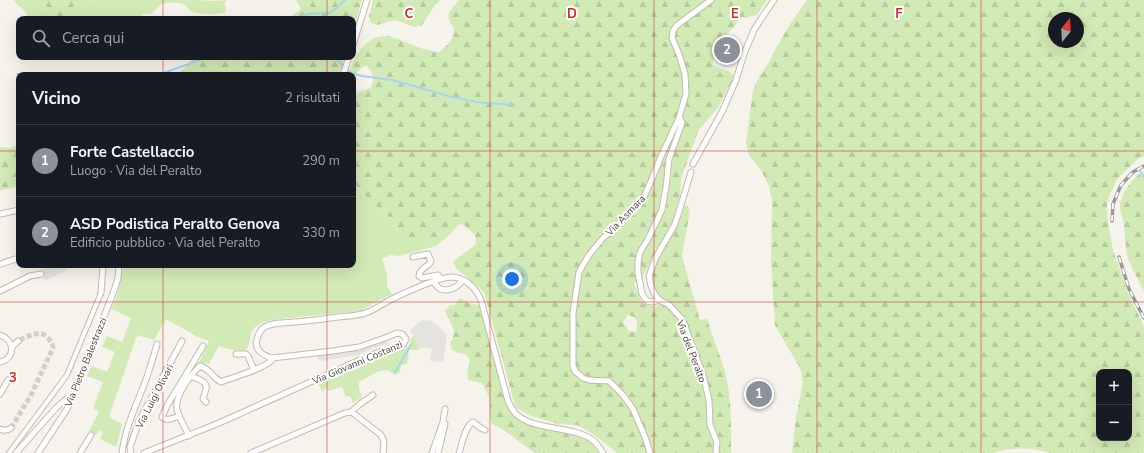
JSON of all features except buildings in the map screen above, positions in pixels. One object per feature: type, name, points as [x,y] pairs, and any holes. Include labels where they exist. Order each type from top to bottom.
[{"type":"street","points":[[356,35],[367,0]]},
{"type":"street","points":[[658,298],[656,301],[647,301],[642,294],[638,272],[638,262],[640,252],[662,210],[669,159],[682,122],[679,118],[686,94],[685,74],[672,38],[672,31],[676,26],[711,0]]},
{"type":"street","points":[[693,164],[722,112],[736,80],[744,54],[754,30],[774,0]]},
{"type":"street","points":[[345,72],[348,60]]},
{"type":"street","name":"Via Asmara","points":[[650,453],[633,409],[623,395],[609,381],[589,380],[583,378],[575,371],[572,362],[573,313],[579,272],[589,255],[602,238],[643,199],[679,118]]},
{"type":"street","name":"Via del Peralto","points":[[691,172],[674,226],[656,257],[650,276],[651,286],[658,298],[668,304],[682,319],[703,375],[709,400],[710,425],[717,442],[716,453]]},
{"type":"street","points":[[0,214],[16,211]]},
{"type":"street","points":[[413,258],[428,254],[430,263],[419,272],[419,276],[422,278],[438,275],[441,279]]},
{"type":"street","points":[[0,264],[16,259]]},
{"type":"street","points":[[9,453],[67,375],[101,293],[103,268]]},
{"type":"street","name":"Via Pietro Balestrazzi","points":[[38,453],[72,399],[115,288],[119,268]]},
{"type":"street","points":[[0,291],[30,276],[41,274]]},
{"type":"street","points":[[189,436],[176,409],[177,399],[191,376],[200,366],[206,368],[216,380],[221,382],[272,362],[274,358],[264,355],[259,352],[257,348],[259,333],[267,326],[281,323],[352,316],[368,312],[394,298],[441,279],[451,277],[463,280],[472,285],[478,293],[508,400],[513,411],[525,420],[581,434],[592,439],[603,453]]},
{"type":"street","points":[[433,282],[440,289],[448,290],[454,289],[463,280]]},
{"type":"street","name":"Via Giovanni Costanzi","points":[[144,453],[189,436],[362,359],[402,345],[406,339],[402,334],[397,333],[359,347],[274,358]]},
{"type":"street","points":[[0,335],[8,339],[12,347]]},
{"type":"street","points":[[0,362],[7,359],[10,355],[12,347],[18,341]]},
{"type":"street","name":"Via Luigi Olivari","points":[[131,453],[130,447],[139,421],[182,341]]},
{"type":"street","points":[[122,453],[123,440],[129,421],[144,385],[157,344]]},
{"type":"street","points":[[180,416],[168,420],[162,417],[168,404],[203,346]]},
{"type":"street","points":[[236,354],[246,354],[254,370]]},
{"type":"street","points":[[191,376],[206,384],[207,387],[203,399],[206,402]]},
{"type":"street","points":[[0,394],[8,380]]},
{"type":"street","points":[[351,412],[374,394]]},
{"type":"street","points":[[16,453],[56,408],[66,400],[72,399]]},
{"type":"street","points":[[432,453],[443,422],[445,409]]},
{"type":"street","points":[[251,453],[344,412],[351,412],[382,437],[384,443],[383,453]]},
{"type":"street","points":[[438,453],[445,425],[443,422]]},
{"type":"street","points":[[459,453],[468,426],[471,423],[474,422],[479,428],[485,430]]},
{"type":"street","points":[[0,429],[5,431],[11,428]]},
{"type":"street","points":[[80,453],[91,435]]},
{"type":"green space","points":[[14,0],[43,0],[49,11],[54,16],[27,16],[22,8],[18,6]]},
{"type":"green space","points":[[43,0],[97,0],[81,5],[69,16],[53,16]]},
{"type":"green space","points":[[97,0],[227,0],[225,3],[226,12],[218,14],[199,13],[191,11],[184,4],[168,3],[160,5],[150,14],[142,14],[140,16],[68,16],[76,8]]},
{"type":"green space","points":[[296,0],[362,0],[356,19],[356,16],[292,16],[301,9]]},
{"type":"green space","points":[[373,0],[441,0],[435,5],[422,25],[415,27],[393,20],[378,25],[371,23],[369,16]]},
{"type":"green space","points":[[459,0],[767,0],[757,15],[745,18],[742,17],[728,33],[716,52],[713,65],[731,72],[733,74],[733,79],[717,109],[698,131],[681,179],[680,196],[671,224],[643,276],[634,283],[642,303],[655,307],[658,305],[660,297],[655,287],[652,275],[657,261],[681,217],[684,207],[688,206],[690,211],[682,256],[700,320],[707,319],[725,372],[730,402],[731,453],[616,453],[590,432],[577,425],[558,424],[531,416],[518,409],[515,406],[484,292],[456,268],[453,263],[475,245],[475,235],[464,225],[459,224],[433,240],[418,241],[397,231],[394,222],[366,197],[356,186],[356,94],[371,87],[373,78],[371,71],[367,66],[362,67],[356,74],[356,72],[349,72],[352,64],[354,60],[356,60],[356,57],[364,45],[377,37],[384,36],[393,37],[422,48],[439,52],[447,45],[452,37],[454,29],[449,21],[450,11]],"holes":[[[628,315],[634,317],[637,326],[636,332],[629,331],[623,322]]]},
{"type":"green space","points":[[807,0],[1144,0],[1144,156],[1139,158],[1117,179],[1108,199],[1107,206],[1113,250],[1127,290],[1144,327],[1144,453],[1050,453],[1022,448],[993,453],[792,453],[796,418],[803,382],[800,368],[775,325],[771,262],[772,201],[769,186],[761,170],[749,155],[746,143],[753,90],[790,24]]},
{"type":"green space","points":[[191,60],[344,60],[340,72],[179,72]]},
{"type":"green space","points":[[16,145],[16,186],[0,190],[0,147],[10,148]]},
{"type":"green space","points":[[1144,171],[1144,292],[1127,255],[1124,224],[1120,206],[1122,196],[1128,186],[1140,173]]},
{"type":"green space","points":[[356,186],[394,222],[397,231],[433,240],[459,224],[436,246],[399,256],[391,255],[382,258],[387,274],[387,286],[392,294],[360,311],[263,322],[256,326],[253,330],[249,344],[244,352],[219,346],[209,364],[205,363],[198,365],[209,341],[196,336],[166,319],[154,340],[137,335],[109,417],[122,424],[116,447],[100,439],[103,431],[100,431],[94,436],[89,431],[99,412],[93,408],[103,382],[87,376],[91,366],[107,372],[115,352],[102,347],[107,336],[122,342],[131,318],[111,309],[118,293],[123,268],[356,268]]},
{"type":"green space","points":[[460,298],[471,304],[480,305],[506,402],[511,413],[518,420],[524,423],[580,437],[590,442],[599,453],[535,453],[502,429],[492,424],[489,398],[482,383],[468,380],[467,372],[470,359],[465,354],[452,350],[450,343],[453,338],[454,330],[445,311],[450,305],[455,305]]},
{"type":"green space","points":[[416,336],[420,344],[419,350],[409,350],[407,364],[401,365],[400,372],[395,375],[388,370],[379,371],[359,382],[359,389],[362,397],[353,403],[350,396],[346,397],[342,387],[328,391],[326,388],[322,391],[318,382],[378,356],[405,348],[410,344],[411,338]]},
{"type":"shaded area","points":[[44,268],[66,268],[67,270],[45,281],[40,270]]},
{"type":"shaded area","points":[[422,320],[431,321],[447,334],[443,362],[430,361],[432,349],[419,347],[410,330]]},
{"type":"shaded area","points":[[387,341],[388,344],[373,348],[360,355],[320,361],[316,356],[361,349]]},
{"type":"waterway","points":[[303,16],[308,14],[329,13],[345,0]]},
{"type":"waterway","points":[[166,72],[199,60]]},
{"type":"waterway","points":[[338,60],[350,72]]},
{"type":"waterway","points":[[356,74],[393,80],[448,96],[476,102],[514,105]]},
{"type":"waterway","points":[[1140,171],[1144,177]]},
{"type":"waterway","points":[[395,372],[411,345]]},
{"type":"tunnel","points":[[11,428],[31,395],[53,348],[48,338],[40,334],[33,334],[18,341]]},
{"type":"railway","points":[[1112,221],[1113,204],[1121,185],[1133,172],[1144,166]]},
{"type":"railway","points":[[1119,257],[1129,289],[1144,318]]},
{"type":"place","name":"ASD Podistica Peralto Genova","points":[[727,50]]},
{"type":"place","name":"Forte Castellaccio","points":[[759,394]]}]
